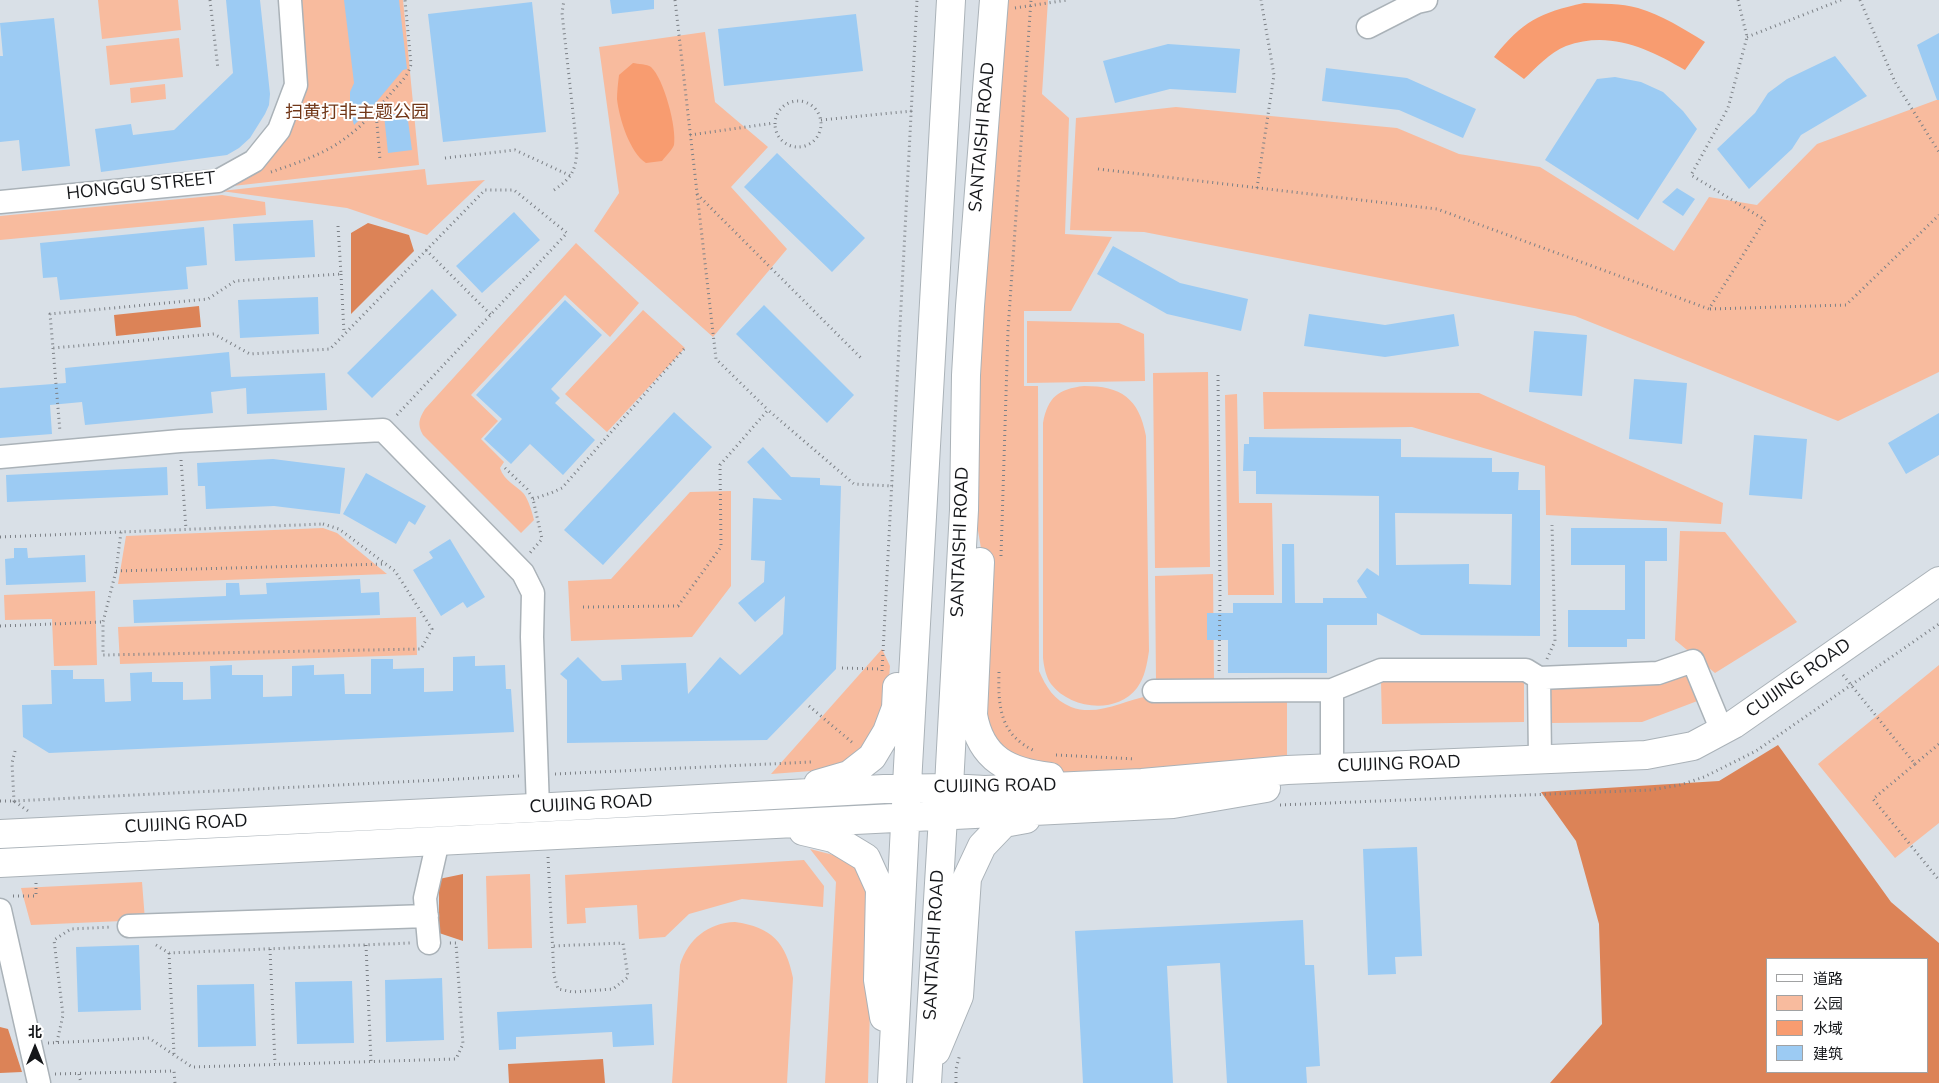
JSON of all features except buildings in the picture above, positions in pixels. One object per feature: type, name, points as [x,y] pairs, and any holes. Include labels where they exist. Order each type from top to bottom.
[{"type":"main road","name":"SANTAISHI ROAD","points":[[892,1076],[906,789],[951,0]]},
{"type":"main road","name":"SANTAISHI ROAD","points":[[928,1077],[943,817],[949,788],[964,510],[966,375],[970,306],[994,0]]},
{"type":"main road","points":[[784,794],[848,775],[872,757],[888,732],[896,708],[907,514],[929,408]]},
{"type":"main road","points":[[964,456],[980,548],[973,715],[975,726],[984,746],[1003,765],[1024,773],[1057,778],[1142,771]]},
{"type":"main road","name":"CUIJING ROAD","points":[[0,834],[784,794],[949,788],[973,791],[1142,771],[1287,770],[1646,755],[1693,746],[1734,724],[1939,581]]},
{"type":"main road","name":"CUIJING ROAD","points":[[0,863],[1072,810],[1173,804],[1262,788],[1653,771],[1703,757],[1845,678],[1939,602]]},
{"type":"main road","points":[[928,1077],[959,996],[967,878],[982,846],[1004,823],[1072,810]]},
{"type":"main road","points":[[775,825],[834,838],[866,858],[880,889],[878,980],[892,1076]]},
{"type":"street","name":"HONGGU STREET","points":[[0,202],[218,181],[254,161],[279,130],[296,85],[290,0]]},
{"type":"street","points":[[1368,27],[1417,2],[1426,0]]},
{"type":"street","points":[[0,458],[180,441],[383,430],[518,567],[533,592],[532,637],[538,808]]},
{"type":"street","points":[[1154,691],[1332,690],[1381,670],[1526,670],[1539,678],[1658,673],[1693,661],[1722,731]]},
{"type":"street","points":[[1539,678],[1540,759]]},
{"type":"street","points":[[1332,690],[1332,768]]},
{"type":"street","points":[[429,943],[426,907],[438,841]]},
{"type":"street","points":[[129,926],[426,907]]},
{"type":"street","points":[[0,910],[39,1083]]},
{"type":"path","points":[[210,0],[218,69]]},
{"type":"path","points":[[270,173],[332,147],[362,126],[402,81],[411,67],[405,0]]},
{"type":"path","points":[[554,190],[571,176],[577,161],[562,13],[564,0]]},
{"type":"path","points":[[675,0],[716,359],[768,410],[854,484],[893,486]]},
{"type":"path","points":[[881,678],[893,486],[918,0]]},
{"type":"path","points":[[1015,0],[1014,8],[1067,0]]},
{"type":"path","points":[[1001,558],[1007,339],[1031,0]]},
{"type":"path","points":[[1257,188],[1274,75],[1260,0]]},
{"type":"path","points":[[1709,309],[1765,220],[1691,175],[1728,108],[1747,37],[1738,0]]},
{"type":"path","points":[[1747,37],[1841,0]]},
{"type":"path","points":[[1860,0],[1895,82],[1939,152]]},
{"type":"path","points":[[794,101],[808,103],[819,113],[821,120],[818,135],[808,145],[800,147],[792,147],[779,139],[774,123],[780,109],[786,103],[794,101]]},
{"type":"path","points":[[376,111],[380,160]]},
{"type":"path","points":[[821,120],[912,111]]},
{"type":"path","points":[[690,135],[774,123]]},
{"type":"path","points":[[445,158],[515,150],[571,176]]},
{"type":"path","points":[[1098,170],[1438,209],[1709,309],[1846,305],[1939,215]]},
{"type":"path","points":[[53,348],[214,334],[250,354],[330,349],[485,190],[514,190],[568,234],[383,430]]},
{"type":"path","points":[[697,194],[862,359]]},
{"type":"path","points":[[338,226],[344,334]]},
{"type":"path","points":[[426,250],[491,315]]},
{"type":"path","points":[[62,452],[50,314],[208,299],[235,281],[341,274]]},
{"type":"path","points":[[533,499],[562,488],[684,348]]},
{"type":"path","points":[[1218,375],[1220,586],[1218,691]]},
{"type":"path","points":[[583,607],[678,606],[721,547],[720,465],[768,410]]},
{"type":"path","points":[[180,441],[186,529]]},
{"type":"path","points":[[505,468],[527,489],[533,499],[542,539],[518,567]]},
{"type":"path","points":[[0,537],[186,529],[323,524],[339,529],[395,571],[432,629],[421,649],[103,655],[103,622],[116,571],[120,532]]},
{"type":"path","points":[[1539,678],[1554,641],[1552,525]]},
{"type":"path","points":[[116,571],[386,564]]},
{"type":"path","points":[[0,626],[103,622]]},
{"type":"path","points":[[1274,806],[1650,790],[1680,785],[1704,777],[1756,751],[1845,678],[1939,624]]},
{"type":"path","points":[[999,665],[999,705],[1003,720],[1013,735],[1024,746],[1038,752]]},
{"type":"path","points":[[842,668],[882,669]]},
{"type":"path","points":[[1845,678],[1915,764]]},
{"type":"path","points":[[1939,744],[1873,799],[1939,880]]},
{"type":"path","points":[[15,751],[12,763],[14,801],[814,762]]},
{"type":"path","points":[[1047,753],[1142,771]]},
{"type":"path","points":[[547,836],[554,975],[558,989],[573,992],[613,989],[628,977],[623,943],[553,946]]},
{"type":"path","points":[[30,1044],[149,1038],[192,1067],[456,1059],[463,1044],[456,943],[169,953],[129,926],[71,929],[54,940],[62,1015],[57,1042]]},
{"type":"path","points":[[366,945],[371,1061]]},
{"type":"path","points":[[270,949],[275,1064]]},
{"type":"path","points":[[169,953],[174,1055]]},
{"type":"path","points":[[956,1083],[956,1069],[961,1052]]},
{"type":"path","points":[[81,1083],[79,1074],[174,1071],[175,1083]]},
{"type":"green space","points":[[98,0],[178,0],[181,30],[102,39]]},
{"type":"green space","name":"扫黄打非主题公园","points":[[300,0],[403,0],[419,165],[224,187],[287,129]]},
{"type":"green space","points":[[995,0],[1048,0],[1042,94],[1069,118],[1065,234],[1112,237],[1071,311],[1024,311],[1024,386],[1038,386],[1039,671],[1055,697],[1071,707],[1081,710],[1111,707],[1154,695],[1287,696],[1287,769],[1142,782],[1024,772],[974,715],[981,548],[965,456]]},
{"type":"green space","points":[[705,32],[715,102],[768,147],[731,187],[787,249],[713,337],[594,231],[619,193],[599,47]]},
{"type":"green space","points":[[179,38],[183,77],[110,85],[106,46]]},
{"type":"green space","points":[[165,84],[166,99],[131,103],[130,88]]},
{"type":"green space","points":[[1939,99],[1939,372],[1838,421],[1575,316],[1144,232],[1070,230],[1076,118],[1176,107],[1397,128],[1459,154],[1540,167],[1674,251],[1709,197],[1757,205],[1817,144]]},
{"type":"green space","points":[[425,169],[427,185],[485,180],[427,235],[347,208],[221,191]]},
{"type":"green space","points":[[222,195],[265,202],[266,215],[0,240],[0,216]]},
{"type":"green space","points":[[576,243],[639,303],[610,337],[565,295],[471,395],[498,421],[481,439],[504,462],[500,468],[502,472],[507,480],[524,494],[530,507],[534,520],[521,533],[423,435],[420,428],[421,416],[425,409]]},
{"type":"green space","points":[[643,310],[685,348],[607,432],[565,394]]},
{"type":"green space","points":[[1027,321],[1119,323],[1144,334],[1145,381],[1027,383]]},
{"type":"green space","points":[[1208,372],[1210,567],[1155,568],[1153,373]]},
{"type":"green space","points":[[1084,386],[1108,388],[1126,397],[1139,412],[1146,436],[1149,651],[1140,684],[1128,697],[1106,705],[1093,706],[1070,699],[1059,692],[1048,678],[1043,658],[1043,423],[1048,407],[1056,396],[1067,389]]},
{"type":"green space","points":[[1263,392],[1479,393],[1723,503],[1721,524],[1546,515],[1545,466],[1412,427],[1264,429]]},
{"type":"green space","points":[[1237,394],[1239,503],[1272,503],[1274,595],[1228,595],[1225,395]]},
{"type":"green space","points":[[731,491],[731,586],[692,637],[571,641],[568,581],[611,579],[690,492]]},
{"type":"green space","points":[[323,528],[337,533],[387,574],[118,584],[126,536]]},
{"type":"green space","points":[[1680,531],[1725,532],[1797,622],[1715,673],[1675,640]]},
{"type":"green space","points":[[1213,574],[1214,680],[1156,681],[1155,576]]},
{"type":"green space","points":[[95,591],[97,665],[54,666],[52,619],[5,620],[4,595]]},
{"type":"green space","points":[[416,617],[417,655],[120,664],[118,627]]},
{"type":"green space","points":[[882,649],[890,666],[887,706],[863,752],[838,769],[771,774]]},
{"type":"green space","points":[[1939,665],[1939,823],[1895,858],[1818,764]]},
{"type":"green space","points":[[1686,671],[1700,700],[1642,722],[1552,723],[1550,683]]},
{"type":"green space","points":[[1524,680],[1524,722],[1382,724],[1381,682]]},
{"type":"green space","points":[[810,849],[853,860],[873,894],[868,1083],[825,1083],[836,882]]},
{"type":"green space","points":[[804,860],[824,886],[823,907],[742,899],[689,914],[665,937],[639,939],[637,905],[585,908],[586,923],[567,924],[565,875]]},
{"type":"green space","points":[[530,874],[532,948],[488,949],[486,876]]},
{"type":"green space","points":[[142,882],[145,920],[31,925],[21,888]]},
{"type":"green space","points":[[735,922],[748,924],[768,933],[781,946],[790,966],[793,978],[787,1083],[672,1083],[680,965],[688,947],[700,934],[716,925]]},
{"type":"shaded area","points":[[368,223],[409,235],[414,251],[351,314],[351,233]]},
{"type":"shaded area","points":[[199,306],[201,327],[116,336],[114,315]]},
{"type":"shaded area","points":[[1778,745],[1891,902],[1939,943],[1939,1083],[1550,1083],[1602,1024],[1599,924],[1576,841],[1541,792],[1719,781]]},
{"type":"shaded area","points":[[463,874],[463,941],[439,933],[439,879]]},
{"type":"shaded area","points":[[0,1027],[8,1029],[22,1072],[0,1073]]},
{"type":"shaded area","points":[[603,1059],[605,1083],[509,1083],[508,1064]]},
{"type":"water","points":[[1584,3],[1632,6],[1664,18],[1705,42],[1685,70],[1657,55],[1628,44],[1613,41],[1598,40],[1566,46],[1549,56],[1524,79],[1494,57],[1514,35],[1533,20],[1555,11]]},
{"type":"water","points":[[633,63],[651,67],[656,73],[669,104],[674,127],[674,145],[662,161],[646,163],[640,158],[630,143],[620,116],[617,99],[619,75]]}]
